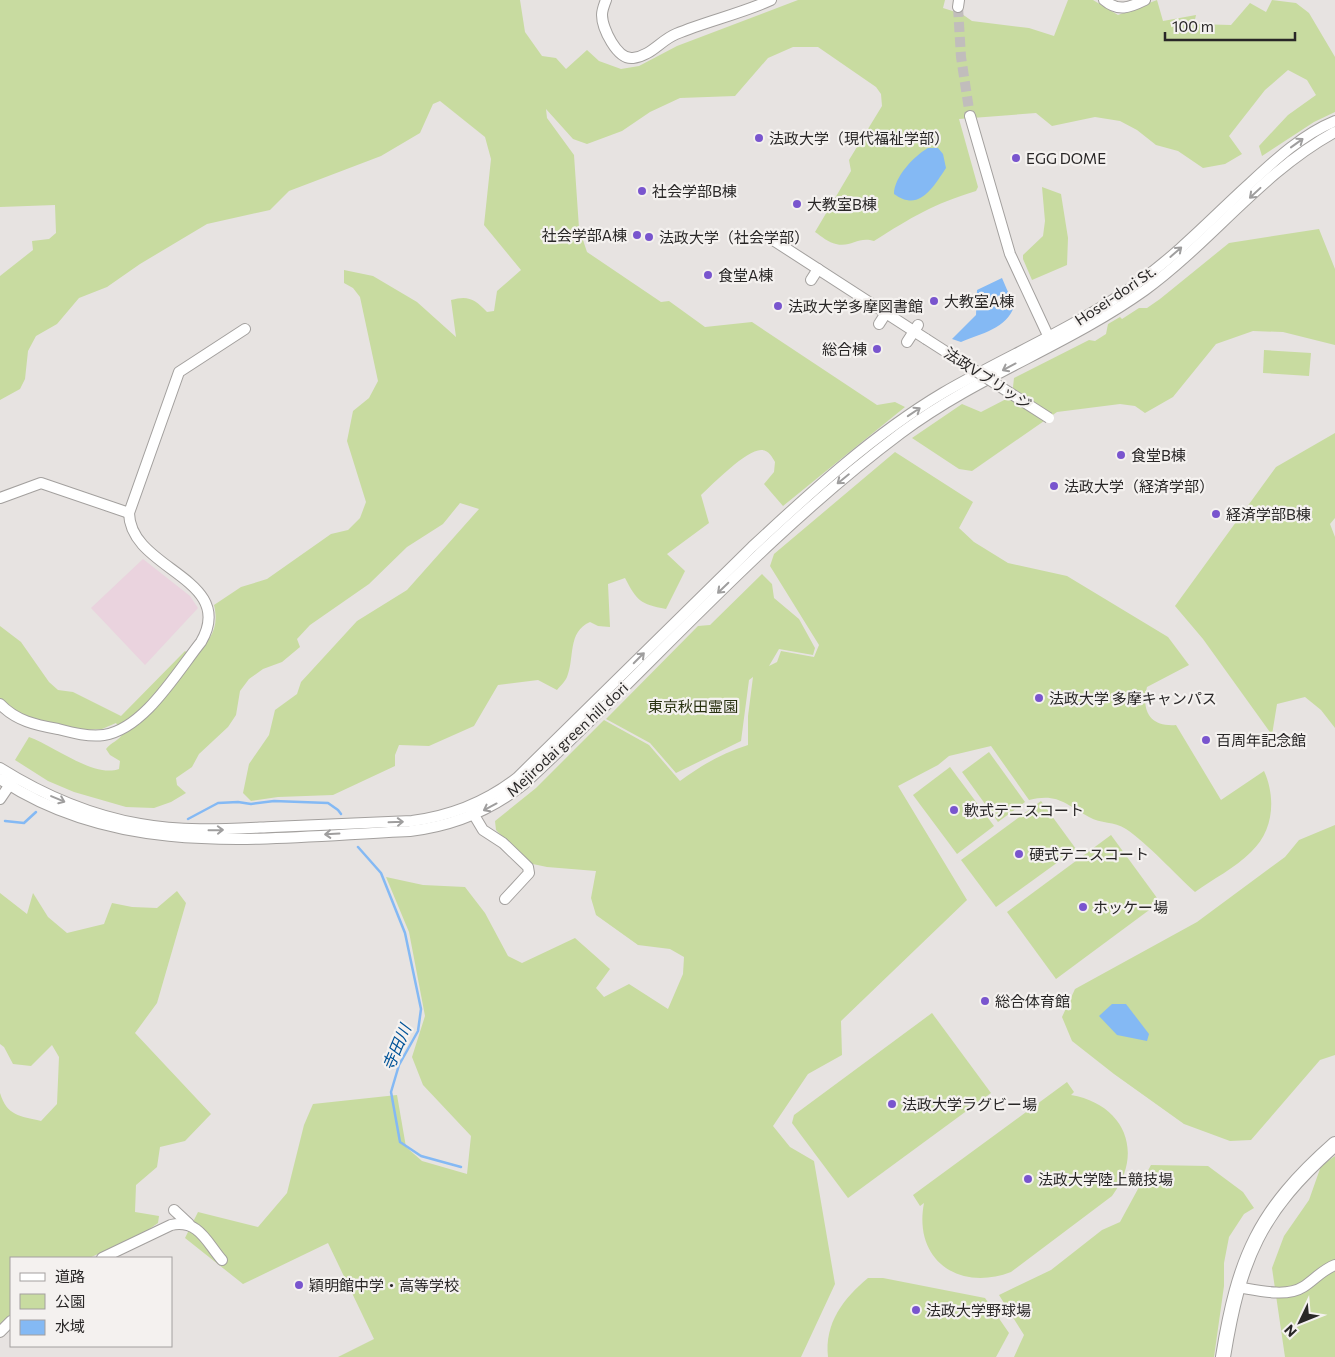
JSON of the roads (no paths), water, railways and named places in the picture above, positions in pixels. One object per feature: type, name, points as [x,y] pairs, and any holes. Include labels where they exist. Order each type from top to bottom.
[{"type":"main road","points":[[1223,1357],[1237,1287],[1250,1250],[1271,1212],[1292,1185],[1335,1144]]},
{"type":"street","points":[[606,0],[602,13],[603,21],[616,50],[624,57],[630,58],[657,48],[674,35],[734,16],[771,0]]},
{"type":"street","points":[[1104,0],[1115,8],[1121,9],[1145,0]]},
{"type":"street","points":[[970,116],[1010,254],[1050,341]]},
{"type":"street","name":"Hosei-dori St.","points":[[878,445],[1050,341],[1140,282],[1182,247],[1281,155],[1335,121]]},
{"type":"street","name":"Hosei-dori St.","points":[[1050,341],[1105,317],[1150,286],[1287,163],[1335,132]]},
{"type":"street","name":"法政Vブリッジ","points":[[773,240],[886,313],[916,328],[926,339],[1051,419]]},
{"type":"street","points":[[811,280],[818,269]]},
{"type":"street","points":[[879,324],[886,313]]},
{"type":"street","points":[[907,342],[916,328]]},
{"type":"street","points":[[0,704],[11,714],[32,724],[84,735],[95,736],[116,732],[126,728],[143,716],[201,642],[208,629],[210,619],[205,599],[195,588],[136,538],[129,513],[179,372],[245,329]]},
{"type":"street","name":"Mejirodai green hill dori","points":[[0,768],[8,780],[78,818],[139,834],[216,839],[410,831],[440,826],[472,811],[500,802],[524,784],[759,553],[878,445]]},
{"type":"street","points":[[0,498],[41,483],[129,513]]},
{"type":"street","points":[[0,799],[8,780]]},
{"type":"street","points":[[472,811],[483,830],[503,843],[528,867],[529,873],[504,900]]},
{"type":"street","points":[[174,1210],[209,1240],[222,1260]]},
{"type":"street","points":[[104,1257],[171,1225],[189,1224]]},
{"type":"street","points":[[1237,1287],[1288,1292],[1303,1287],[1319,1274],[1335,1265]]},
{"type":"street","points":[[0,1332],[10,1322]]},
{"type":"water","points":[[928,148],[938,148],[943,154],[946,168],[930,190],[924,196],[911,200],[903,199],[894,194],[901,174],[917,156]]},
{"type":"water","points":[[1002,278],[1014,306],[1011,314],[1000,325],[985,333],[961,342],[952,339],[976,315],[977,290]]},
{"type":"water","points":[[1112,1004],[1126,1004],[1149,1034],[1147,1041],[1117,1035],[1099,1016]]},
{"type":"waterway","name":"寺田川","points":[[188,819],[218,803],[238,802],[251,804],[274,801],[328,803],[341,814]]},
{"type":"waterway","name":"寺田川","points":[[5,821],[24,823],[36,812]]},
{"type":"waterway","name":"寺田川","points":[[358,847],[381,873],[405,933],[421,1009],[418,1031],[399,1065],[391,1092],[400,1142],[421,1156],[461,1167]]},
{"type":"tunnel","points":[[958,7],[961,57],[970,116]]},
{"type":"place","name":"法政大学（現代福祉学部）","points":[[759,138]]},
{"type":"place","name":"EGG DOME","points":[[1016,158]]},
{"type":"place","name":"社会学部B棟","points":[[642,191]]},
{"type":"place","name":"大教室B棟","points":[[797,204]]},
{"type":"place","name":"社会学部A棟","points":[[637,235]]},
{"type":"place","name":"法政大学（社会学部）","points":[[649,237]]},
{"type":"place","name":"食堂A棟","points":[[708,275]]},
{"type":"place","name":"大教室A棟","points":[[934,301]]},
{"type":"place","name":"法政大学多摩図書館","points":[[778,306]]},
{"type":"place","name":"総合棟","points":[[877,349]]},
{"type":"place","name":"食堂B棟","points":[[1121,455]]},
{"type":"place","name":"法政大学（経済学部）","points":[[1054,486]]},
{"type":"place","name":"経済学部B棟","points":[[1216,514]]},
{"type":"place","name":"法政大学 多摩キャンパス","points":[[1039,698]]},
{"type":"place","name":"百周年記念館","points":[[1206,740]]},
{"type":"place","name":"軟式テニスコート","points":[[954,810]]},
{"type":"place","name":"硬式テニスコート","points":[[1019,854]]},
{"type":"place","name":"ホッケー場","points":[[1083,907]]},
{"type":"place","name":"総合体育館","points":[[985,1001]]},
{"type":"place","name":"法政大学ラグビー場","points":[[892,1104]]},
{"type":"place","name":"法政大学陸上競技場","points":[[1028,1179]]},
{"type":"place","name":"穎明館中学・高等学校","points":[[299,1285]]},
{"type":"place","name":"法政大学野球場","points":[[916,1310]]},
{"type":"park label","name":"東京秋田霊園","points":[[693,706]]}]
